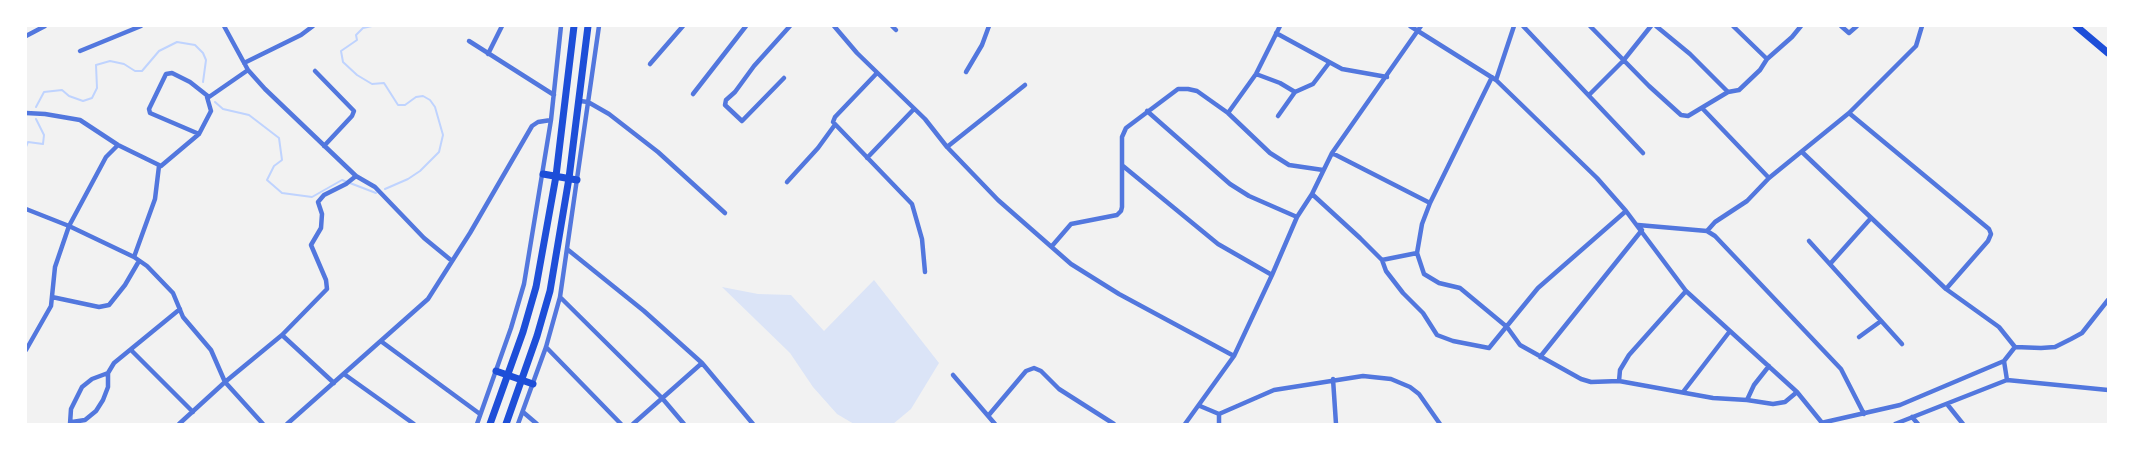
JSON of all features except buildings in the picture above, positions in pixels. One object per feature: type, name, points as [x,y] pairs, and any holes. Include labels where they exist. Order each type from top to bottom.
[{"type":"main road","points":[[490,424],[536,287],[556,176],[574,26]]},
{"type":"main road","points":[[506,424],[550,291],[573,179],[584,101],[588,26]]},
{"type":"main road","points":[[2076,26],[2109,52]]},
{"type":"main road","points":[[543,174],[573,179]]},
{"type":"main road","points":[[496,371],[533,384]]},
{"type":"street","points":[[26,36],[45,26]]},
{"type":"street","points":[[80,51],[141,26]]},
{"type":"street","points":[[224,26],[248,70],[265,89],[354,178],[375,187],[424,238],[452,261]]},
{"type":"street","points":[[244,63],[301,35],[313,26]]},
{"type":"street","points":[[488,54],[502,26]]},
{"type":"street","points":[[477,424],[524,284],[551,120],[561,26]]},
{"type":"street","points":[[599,26],[584,101],[609,114],[657,152],[725,213]]},
{"type":"street","points":[[650,64],[683,26]]},
{"type":"street","points":[[693,94],[746,26]]},
{"type":"street","points":[[784,78],[742,121],[725,105],[726,100],[790,26]]},
{"type":"street","points":[[834,26],[855,51],[914,109],[998,200],[1071,264],[1184,331],[1234,356]]},
{"type":"street","points":[[892,26],[896,30]]},
{"type":"street","points":[[966,72],[982,45],[989,26]]},
{"type":"street","points":[[1228,113],[1256,74],[1280,26]]},
{"type":"street","points":[[1410,26],[1494,78],[1597,178],[1642,230],[1686,291],[1797,392],[1822,424],[1900,405],[2004,360],[2015,347]]},
{"type":"street","points":[[1185,424],[1234,356],[1297,217],[1312,194],[1332,153],[1421,26]]},
{"type":"street","points":[[1515,26],[1494,78],[1430,203],[1422,224],[1417,253],[1424,274],[1439,283],[1460,288],[1507,327],[1520,345],[1581,379],[1592,382],[1619,381],[1713,398],[1747,399],[1779,404],[1797,392]]},
{"type":"street","points":[[1523,26],[1642,153]]},
{"type":"street","points":[[1590,26],[1623,61],[1681,115],[1688,116],[1728,92],[1740,90],[1761,70],[1767,59],[1792,38],[1801,26]]},
{"type":"street","points":[[1596,31],[1600,26]]},
{"type":"street","points":[[1589,95],[1623,61],[1651,26]]},
{"type":"street","points":[[1656,26],[1690,54],[1728,92]]},
{"type":"street","points":[[1733,26],[1767,59]]},
{"type":"street","points":[[1841,26],[1849,33],[1857,26]]},
{"type":"street","points":[[1707,231],[1715,222],[1747,201],[1769,178],[1849,113],[1916,46],[1922,26]]},
{"type":"street","points":[[1276,33],[1342,69],[1386,77]]},
{"type":"street","points":[[469,41],[554,95]]},
{"type":"street","points":[[1278,116],[1295,92],[1313,84],[1329,63]]},
{"type":"street","points":[[207,97],[248,70]]},
{"type":"street","points":[[315,71],[354,111],[324,146]]},
{"type":"street","points":[[26,113],[80,120],[118,145],[163,166],[199,134],[211,111],[207,97],[190,82],[172,73],[168,73],[149,108],[150,113],[154,117],[199,134]]},
{"type":"street","points":[[787,182],[818,148],[834,126],[835,117],[877,73]]},
{"type":"street","points":[[1256,74],[1280,83],[1295,92]]},
{"type":"street","points":[[948,147],[1025,85]]},
{"type":"street","points":[[1052,246],[1071,224],[1117,215],[1121,211],[1122,137],[1126,128],[1178,89],[1197,91],[1228,113],[1270,153],[1289,165],[1323,170]]},
{"type":"street","points":[[1702,108],[1769,178]]},
{"type":"street","points":[[867,158],[914,109]]},
{"type":"street","points":[[1147,111],[1230,184],[1249,196],[1297,217]]},
{"type":"street","points":[[1849,113],[1989,229],[1988,242],[1946,289]]},
{"type":"street","points":[[287,424],[428,299],[532,126],[538,122],[551,120]]},
{"type":"street","points":[[834,126],[912,204],[922,239],[925,272]]},
{"type":"street","points":[[26,350],[47,315],[52,297],[55,267],[69,226],[106,157],[118,145]]},
{"type":"street","points":[[1802,152],[1946,289],[1999,327],[2015,347],[2055,347],[2082,333],[2109,300]]},
{"type":"street","points":[[1332,153],[1430,203]]},
{"type":"street","points":[[134,257],[155,199],[159,166]]},
{"type":"street","points":[[1123,166],[1218,244],[1272,275]]},
{"type":"street","points":[[179,424],[282,335],[326,291],[326,280],[311,245],[321,228],[322,214],[318,202],[324,195],[354,178]]},
{"type":"street","points":[[518,424],[546,347],[560,297],[573,179]]},
{"type":"street","points":[[1312,194],[1382,260],[1386,271],[1402,293],[1423,313],[1437,335],[1453,341],[1489,348],[1538,288],[1626,211]]},
{"type":"street","points":[[26,209],[69,226],[134,257],[147,266],[173,293],[183,317],[212,350],[225,382],[263,424]]},
{"type":"street","points":[[1830,264],[1871,218]]},
{"type":"street","points":[[1638,225],[1707,231],[1715,236],[1841,369],[1864,414]]},
{"type":"street","points":[[1540,357],[1642,230]]},
{"type":"street","points":[[1809,241],[1902,344]]},
{"type":"street","points":[[567,249],[644,311],[702,363],[753,424]]},
{"type":"street","points":[[1382,260],[1417,253]]},
{"type":"street","points":[[52,297],[99,307],[109,305],[125,285],[139,261]]},
{"type":"street","points":[[1619,381],[1620,370],[1629,355],[1686,291]]},
{"type":"street","points":[[560,297],[662,398],[684,424]]},
{"type":"street","points":[[108,373],[92,379],[78,392],[71,409],[71,423],[85,420],[104,400],[108,387],[108,373],[114,363],[180,309]]},
{"type":"street","points":[[1859,337],[1881,321]]},
{"type":"street","points":[[1683,393],[1730,331]]},
{"type":"street","points":[[282,335],[334,383]]},
{"type":"street","points":[[381,342],[480,414]]},
{"type":"street","points":[[546,347],[621,424]]},
{"type":"street","points":[[131,350],[193,412]]},
{"type":"street","points":[[2004,360],[2007,380]]},
{"type":"street","points":[[633,424],[702,363]]},
{"type":"street","points":[[1747,399],[1754,385],[1769,366]]},
{"type":"street","points":[[988,416],[1026,371],[1034,368],[1041,371],[1059,389],[1114,424]]},
{"type":"street","points":[[344,374],[414,424]]},
{"type":"street","points":[[953,375],[995,424]]},
{"type":"street","points":[[1200,406],[1219,414],[1274,390],[1363,376],[1391,379],[1410,387],[1419,394],[1440,424]]},
{"type":"street","points":[[1333,380],[1336,424]]},
{"type":"street","points":[[1895,424],[2007,380],[2109,390]]},
{"type":"street","points":[[1947,404],[1963,424]]},
{"type":"street","points":[[523,412],[537,424]]},
{"type":"street","points":[[1219,414],[1219,424]]},
{"type":"street","points":[[1912,417],[1918,424]]},
{"type":"shaded area","points":[[874,280],[939,363],[911,409],[893,424],[854,424],[837,414],[813,387],[790,353],[722,287],[758,294],[791,295],[824,331]]},
{"type":"waterway","points":[[372,26],[363,28],[356,35],[357,40],[341,51],[343,62],[357,75],[372,84],[384,83],[398,105],[405,105],[416,97],[423,96],[430,100],[435,107],[443,135],[439,152],[420,171],[385,189]]},
{"type":"waterway","points":[[36,107],[44,92],[62,90],[69,96],[83,101],[92,98],[97,88],[96,65],[110,61],[124,64],[135,71],[142,71],[159,51],[177,42],[195,45],[203,53],[206,60],[203,82]]},
{"type":"waterway","points":[[215,102],[223,109],[249,115],[279,138],[282,160],[274,166],[267,180],[282,193],[312,197],[342,180],[376,193]]},
{"type":"waterway","points":[[26,147],[28,142],[43,144],[44,135],[36,119]]}]
